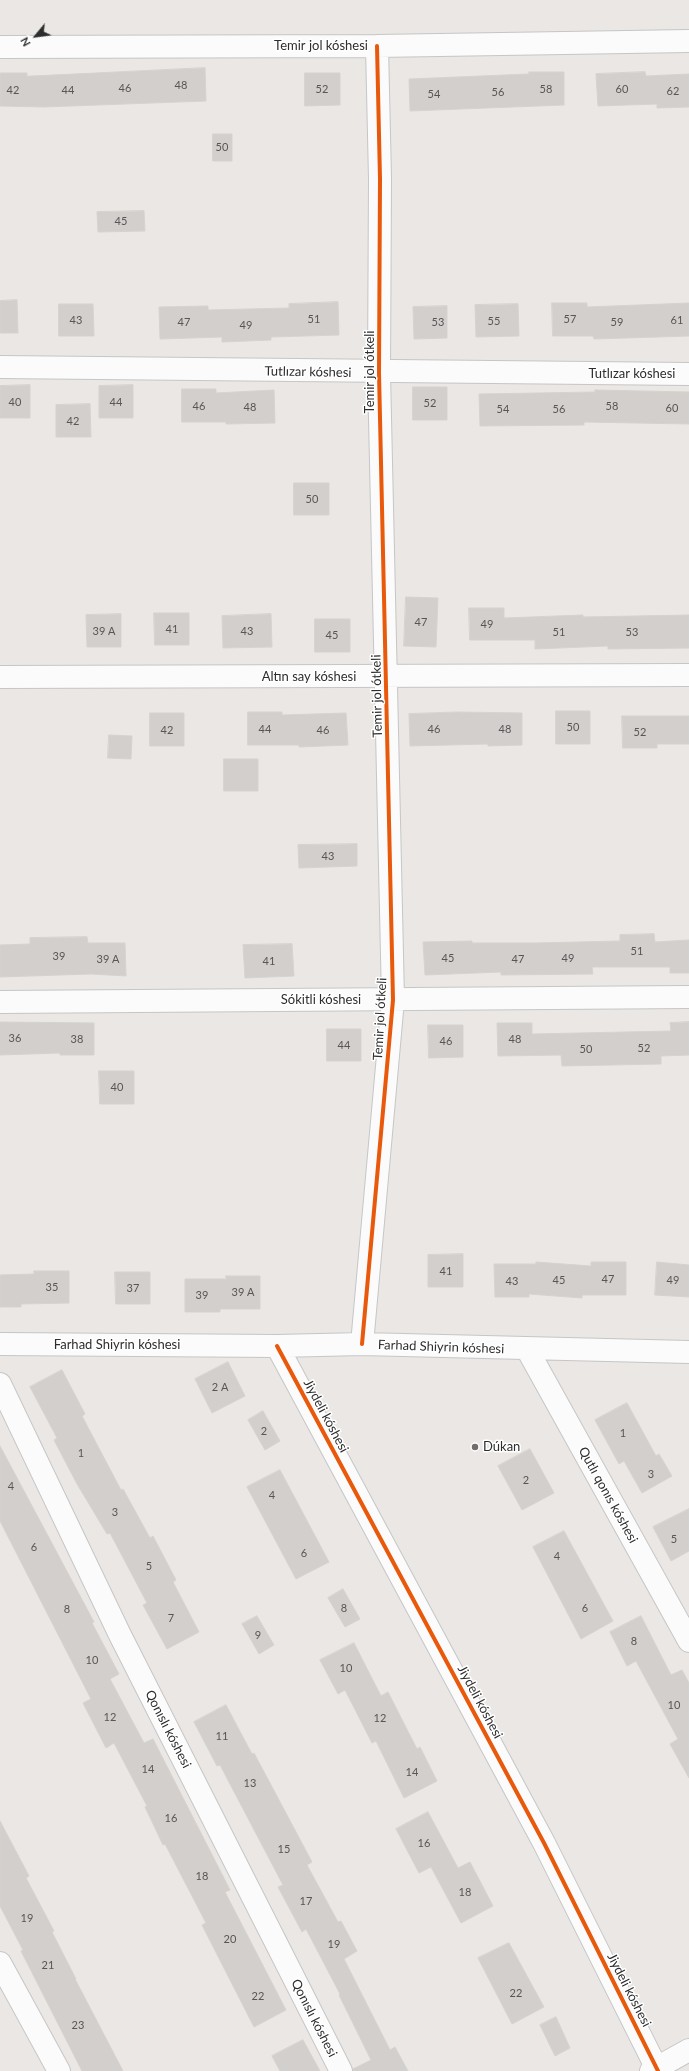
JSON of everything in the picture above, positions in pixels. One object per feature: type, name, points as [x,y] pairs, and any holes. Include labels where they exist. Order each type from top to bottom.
[{"type":"street","name":"Temir jol kóshesi","points":[[0,47],[377,46],[689,41]]},
{"type":"street","name":"Temir jol ótkeli","points":[[362,1344],[393,1000],[379,372],[380,180],[377,46]]},
{"type":"street","name":"Tutlızar kóshesi","points":[[0,367],[689,374]]},
{"type":"street","name":"Altın say kóshesi","points":[[0,677],[689,675]]},
{"type":"street","name":"Sókitli kóshesi","points":[[0,1002],[689,997]]},
{"type":"street","name":"Farhad Shiyrin kóshesi","points":[[0,1344],[277,1346],[362,1344],[689,1352]]},
{"type":"street","name":"Jiydeli kóshesi","points":[[277,1346],[544,1843],[655,2070]]},
{"type":"street","name":"Qutlı qonıs kóshesi","points":[[527,1349],[689,1641]]},
{"type":"street","name":"Qonıslı kóshesi","points":[[0,1384],[120,1635],[341,2071]]},
{"type":"street","points":[[0,1963],[59,2071]]},
{"type":"street","points":[[655,2070],[689,2050]]},
{"type":"building","points":[[205,68],[206,101],[44,107],[0,106],[0,73],[27,73],[27,76]]},
{"type":"building","points":[[529,72],[564,72],[564,105],[410,111],[409,79],[529,74]]},
{"type":"building","points":[[645,72],[646,76],[689,74],[689,107],[657,108],[657,104],[598,106],[596,74]]},
{"type":"building","points":[[305,73],[340,73],[340,105],[305,106]]},
{"type":"building","points":[[213,134],[232,134],[232,161],[213,161]]},
{"type":"building","points":[[144,211],[145,231],[98,232],[97,212]]},
{"type":"building","points":[[17,300],[18,333],[0,333],[0,301]]},
{"type":"building","points":[[338,302],[339,335],[271,337],[271,340],[222,342],[222,337],[160,339],[159,307],[208,306],[208,310],[289,308],[289,304]]},
{"type":"building","points":[[552,303],[587,303],[587,307],[689,303],[689,336],[594,339],[593,336],[553,336]]},
{"type":"building","points":[[59,304],[93,304],[94,336],[59,336]]},
{"type":"building","points":[[518,304],[519,336],[476,337],[475,305]]},
{"type":"building","points":[[447,306],[447,338],[414,339],[413,307]]},
{"type":"building","points":[[30,385],[30,418],[0,418],[0,386]]},
{"type":"building","points":[[133,385],[133,418],[99,418],[99,386]]},
{"type":"building","points":[[413,387],[447,387],[447,420],[413,420]]},
{"type":"building","points":[[182,389],[216,389],[216,393],[274,390],[275,423],[226,424],[226,422],[182,422]]},
{"type":"building","points":[[595,390],[689,392],[689,424],[584,422],[584,425],[480,426],[479,394],[595,392]]},
{"type":"building","points":[[90,404],[91,437],[56,437],[56,405]]},
{"type":"building","points":[[294,483],[329,483],[329,515],[294,515]]},
{"type":"building","points":[[406,597],[438,598],[436,647],[404,646]]},
{"type":"building","points":[[469,608],[504,608],[504,618],[583,615],[583,617],[689,615],[689,648],[608,649],[608,646],[535,649],[535,640],[470,640]]},
{"type":"building","points":[[154,613],[189,613],[189,645],[155,645]]},
{"type":"building","points":[[121,614],[121,647],[87,647],[86,615]]},
{"type":"building","points":[[271,614],[272,647],[223,648],[222,616]]},
{"type":"building","points":[[315,619],[350,619],[350,652],[315,652]]},
{"type":"building","points":[[556,711],[590,711],[590,744],[556,744]]},
{"type":"building","points":[[248,712],[282,712],[282,715],[346,713],[348,745],[299,747],[299,745],[248,745]]},
{"type":"building","points":[[457,712],[522,713],[522,745],[488,746],[488,744],[410,746],[409,714]]},
{"type":"building","points":[[150,713],[184,713],[184,746],[150,746]]},
{"type":"building","points":[[622,716],[689,716],[689,744],[657,744],[657,748],[623,748]]},
{"type":"building","points":[[109,735],[132,736],[131,759],[108,758]]},
{"type":"building","points":[[224,759],[258,759],[258,791],[224,791]]},
{"type":"building","points":[[357,844],[357,866],[299,868],[298,845]]},
{"type":"building","points":[[654,934],[655,942],[689,940],[689,973],[670,973],[670,967],[592,967],[593,974],[501,975],[501,972],[425,975],[423,942],[472,941],[472,943],[535,943],[620,941],[620,935]]},
{"type":"building","points":[[87,937],[88,943],[125,943],[126,976],[91,974],[0,977],[0,945],[30,944],[30,938]]},
{"type":"building","points":[[292,944],[294,976],[245,978],[243,945]]},
{"type":"building","points":[[0,1022],[94,1023],[94,1055],[60,1055],[60,1053],[0,1055]]},
{"type":"building","points":[[689,1022],[689,1055],[661,1056],[661,1064],[562,1066],[561,1055],[498,1056],[497,1023],[532,1023],[532,1034],[671,1031],[670,1023]]},
{"type":"building","points":[[428,1025],[463,1025],[463,1057],[429,1058]]},
{"type":"building","points":[[327,1029],[361,1029],[361,1061],[327,1061]]},
{"type":"building","points":[[99,1071],[134,1071],[134,1104],[100,1104]]},
{"type":"building","points":[[463,1254],[463,1287],[428,1287],[428,1255]]},
{"type":"building","points":[[536,1262],[591,1266],[591,1262],[626,1262],[626,1295],[582,1295],[582,1298],[529,1294],[529,1297],[495,1297],[494,1264],[536,1264]]},
{"type":"building","points":[[657,1262],[689,1265],[689,1297],[655,1295]]},
{"type":"building","points":[[34,1271],[69,1271],[69,1303],[21,1304],[21,1307],[0,1307],[0,1275],[34,1274]]},
{"type":"building","points":[[115,1272],[150,1272],[150,1304],[116,1304]]},
{"type":"building","points":[[226,1276],[260,1276],[260,1309],[220,1309],[220,1312],[185,1312],[185,1279],[226,1279]]},
{"type":"building","points":[[228,1362],[245,1396],[212,1413],[195,1379]]},
{"type":"building","points":[[62,1370],[85,1414],[82,1416],[121,1490],[123,1489],[150,1538],[153,1536],[176,1580],[173,1582],[199,1632],[167,1649],[143,1605],[147,1603],[110,1533],[107,1534],[77,1484],[54,1440],[57,1438],[30,1387]]},
{"type":"building","points":[[627,1403],[656,1456],[659,1454],[672,1476],[642,1493],[624,1461],[619,1464],[595,1420]]},
{"type":"building","points":[[263,1411],[280,1441],[265,1450],[248,1420]]},
{"type":"building","points":[[0,1446],[94,1622],[92,1623],[119,1674],[110,1679],[144,1743],[153,1739],[230,1890],[225,1892],[286,2010],[254,2027],[202,1925],[206,1923],[165,1844],[163,1845],[145,1807],[147,1806],[114,1743],[106,1748],[83,1703],[91,1699],[0,1521]]},
{"type":"building","points":[[530,1449],[554,1493],[522,1510],[498,1466]]},
{"type":"building","points":[[280,1470],[329,1562],[296,1579],[247,1487]]},
{"type":"building","points":[[689,1509],[689,1551],[671,1561],[653,1527]]},
{"type":"building","points":[[564,1531],[613,1621],[581,1639],[533,1547]]},
{"type":"building","points":[[343,1589],[360,1619],[345,1627],[328,1598]]},
{"type":"building","points":[[257,1616],[274,1645],[259,1654],[242,1624]]},
{"type":"building","points":[[641,1616],[671,1675],[682,1670],[689,1683],[689,1778],[670,1744],[678,1739],[636,1661],[627,1666],[610,1632]]},
{"type":"building","points":[[354,1643],[381,1696],[388,1692],[417,1749],[420,1747],[437,1781],[404,1798],[376,1741],[372,1743],[345,1690],[338,1694],[320,1660]]},
{"type":"building","points":[[226,1705],[252,1754],[254,1753],[312,1862],[307,1865],[338,1922],[341,1921],[357,1951],[344,1959],[390,2050],[395,2047],[408,2071],[353,2071],[353,2069],[371,2060],[339,1995],[340,1994],[306,1929],[302,1932],[278,1887],[283,1885],[220,1765],[217,1766],[194,1722]]},
{"type":"building","points":[[428,1812],[458,1868],[470,1862],[493,1906],[461,1923],[431,1867],[419,1873],[396,1829]]},
{"type":"building","points":[[0,1821],[29,1876],[26,1878],[54,1931],[52,1932],[75,1979],[123,2071],[82,2071],[21,1951],[23,1950],[0,1906]]},
{"type":"building","points":[[509,1943],[544,2007],[512,2024],[478,1958]]},
{"type":"building","points":[[556,2017],[570,2048],[555,2056],[540,2025]]},
{"type":"building","points":[[303,2040],[320,2071],[280,2071],[272,2056]]},
{"type":"cycle path","points":[[362,1344],[393,1000],[379,373],[380,179],[377,46]]},
{"type":"cycle path","points":[[277,1346],[544,1843],[658,2071]]},
{"type":"place","name":"Dúkan","points":[[475,1447]]}]
